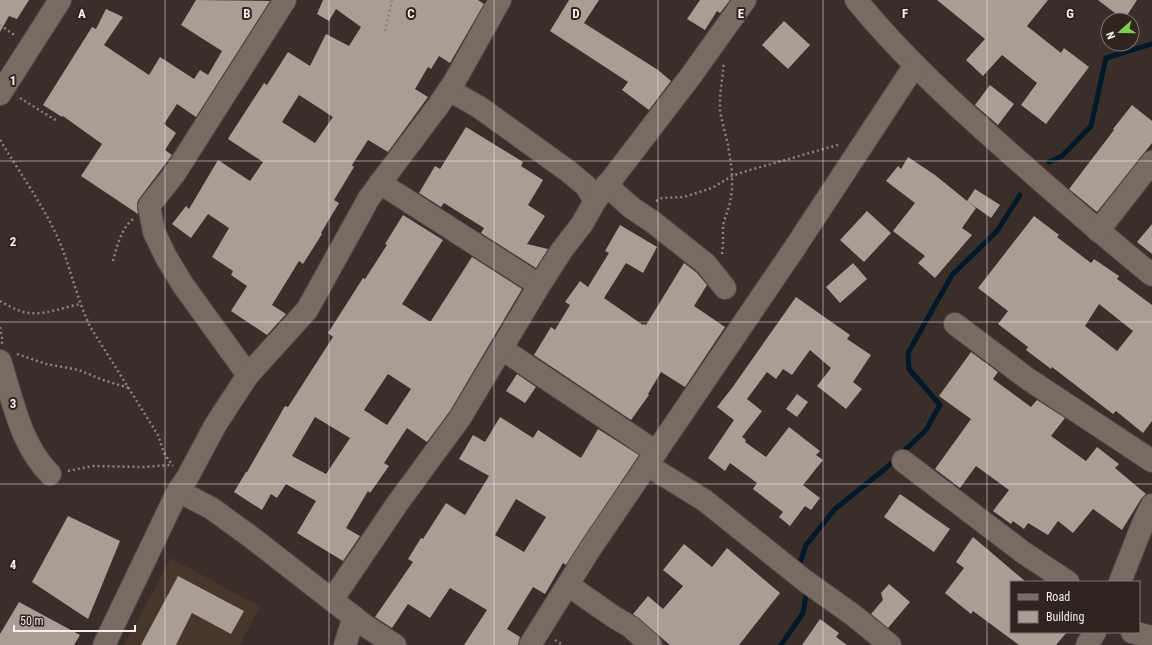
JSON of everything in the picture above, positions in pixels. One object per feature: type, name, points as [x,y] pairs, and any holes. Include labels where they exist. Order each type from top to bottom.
[{"type":"street","points":[[2,91],[60,0]]},
{"type":"street","points":[[248,374],[183,285],[166,257],[154,232],[149,206],[175,173],[285,0]]},
{"type":"street","points":[[104,645],[179,478],[248,374],[307,310],[368,198],[449,90],[500,0]]},
{"type":"street","points":[[332,600],[397,504],[460,418],[540,285],[562,250],[582,224],[601,193],[690,77],[745,0]]},
{"type":"street","points":[[856,0],[915,65],[965,114],[1048,188],[1152,275]]},
{"type":"street","points":[[530,645],[590,549],[868,138],[915,65]]},
{"type":"street","points":[[449,90],[479,108],[568,171],[586,186],[632,208],[653,222],[706,264],[722,284]]},
{"type":"street","points":[[1098,230],[1152,162]]},
{"type":"street","points":[[380,183],[540,285]]},
{"type":"street","points":[[955,324],[1034,383],[1152,461]]},
{"type":"street","points":[[502,349],[651,458],[804,580],[853,615],[890,645]]},
{"type":"street","points":[[8,357],[18,422],[36,458],[50,474]]},
{"type":"street","points":[[903,461],[1024,552],[1067,581]]},
{"type":"street","points":[[179,478],[211,508],[251,537],[364,625],[395,645]]},
{"type":"street","points":[[1120,581],[1144,521],[1152,505]]},
{"type":"street","points":[[568,585],[631,627],[650,645]]},
{"type":"street","points":[[345,645],[354,617]]},
{"type":"street","points":[[1087,645],[1094,633]]},
{"type":"street","points":[[1136,633],[1152,637]]},
{"type":"path","points":[[385,31],[392,0]]},
{"type":"path","points":[[719,36],[726,56],[720,97],[720,112],[728,145],[732,176],[732,196],[724,225],[722,284]]},
{"type":"path","points":[[2,91],[57,121]]},
{"type":"path","points":[[640,213],[649,204],[662,198],[684,197],[712,188],[732,176],[830,147],[868,138]]},
{"type":"path","points":[[0,140],[55,230],[84,314],[91,328],[158,435],[164,453],[179,478]]},
{"type":"path","points":[[113,261],[118,240],[130,222],[149,206]]},
{"type":"path","points":[[0,301],[12,308],[28,313],[43,313],[81,304]]},
{"type":"path","points":[[8,357],[79,370],[103,380],[129,388]]},
{"type":"path","points":[[50,474],[93,466],[143,467],[179,478]]},
{"type":"shaded area","points":[[171,558],[260,607],[240,645],[124,645]]},
{"type":"building","points":[[0,0],[29,0],[17,19],[9,16],[0,32]]},
{"type":"building","points":[[196,0],[270,1],[196,117],[177,104],[164,124],[176,133],[165,150],[172,155],[139,199],[137,203],[138,214],[81,176],[102,144],[63,116],[62,117],[43,105],[92,27],[96,29],[106,9],[123,17],[104,45],[149,75],[160,57],[194,79],[200,70],[208,75],[222,51],[181,25]]},
{"type":"building","points":[[323,0],[478,0],[484,4],[450,63],[439,56],[431,69],[428,67],[415,89],[428,97],[388,152],[368,140],[352,165],[354,167],[334,200],[339,203],[321,233],[322,234],[303,264],[299,261],[272,305],[286,314],[267,335],[231,311],[247,286],[231,275],[233,271],[212,257],[229,228],[208,214],[191,238],[172,224],[186,206],[189,209],[218,160],[250,181],[263,162],[228,139],[264,83],[267,85],[288,52],[310,66],[326,34],[349,46],[361,27],[336,9],[329,21],[317,14]],"holes":[[[299,95],[333,117],[315,143],[282,122]]]},
{"type":"building","points":[[569,0],[599,0],[584,23],[658,70],[671,81],[649,110],[622,90],[628,82],[550,31]]},
{"type":"building","points":[[700,0],[730,0],[720,13],[717,11],[705,30],[687,19]]},
{"type":"building","points":[[937,0],[1048,0],[1027,26],[1061,53],[1064,48],[1089,67],[1046,124],[1021,105],[1037,83],[1002,55],[983,76],[966,60],[985,39]]},
{"type":"building","points":[[1098,0],[1137,0],[1129,12],[1114,12]]},
{"type":"building","points":[[784,21],[810,45],[788,69],[762,45]]},
{"type":"building","points":[[990,85],[1014,104],[998,125],[975,105]]},
{"type":"building","points":[[1132,105],[1152,121],[1152,143],[1097,212],[1069,189]]},
{"type":"building","points":[[466,127],[523,162],[521,166],[543,180],[528,205],[545,216],[527,244],[548,249],[536,268],[481,233],[484,228],[444,203],[441,207],[419,193],[435,166],[440,169]]},
{"type":"building","points":[[908,157],[935,175],[976,208],[962,228],[972,235],[935,278],[918,263],[925,256],[893,231],[915,203],[886,181],[898,166],[901,169]]},
{"type":"building","points":[[975,189],[1000,205],[991,218],[967,201]]},
{"type":"building","points":[[867,211],[891,233],[864,262],[840,240]]},
{"type":"building","points":[[403,215],[443,240],[402,304],[429,321],[431,321],[472,257],[522,289],[450,411],[427,442],[407,428],[384,463],[389,466],[370,493],[368,491],[346,528],[360,536],[343,561],[297,533],[316,501],[286,484],[277,498],[271,494],[262,510],[234,492],[285,406],[288,407],[333,337],[328,333],[363,278],[365,279],[387,245],[385,244]],"holes":[[[388,374],[411,389],[387,425],[364,410]],[[315,417],[350,438],[326,474],[292,456]]]},
{"type":"building","points":[[1034,216],[1059,235],[1057,237],[1091,263],[1094,259],[1119,276],[1117,279],[1152,305],[1152,421],[1143,433],[1116,411],[1113,414],[1052,367],[1051,369],[1026,350],[1028,347],[998,324],[1008,311],[978,288]],"holes":[[[1099,304],[1133,331],[1117,351],[1085,326]]]},
{"type":"building","points":[[1152,224],[1152,254],[1137,242]]},
{"type":"building","points":[[620,225],[657,247],[643,273],[626,263],[604,298],[643,325],[646,325],[684,263],[697,273],[707,285],[694,306],[725,327],[685,387],[661,372],[648,394],[649,395],[631,420],[534,355],[551,327],[555,330],[570,305],[565,302],[580,281],[588,287],[609,253],[605,251]]},
{"type":"building","points":[[853,263],[867,279],[840,303],[826,287]]},
{"type":"building","points":[[796,297],[850,335],[847,339],[871,355],[853,382],[862,389],[846,409],[817,386],[831,368],[810,350],[792,375],[783,369],[776,379],[767,372],[747,399],[762,411],[742,437],[746,440],[745,442],[766,457],[789,427],[820,451],[816,455],[823,460],[803,485],[820,498],[811,510],[805,506],[790,526],[779,517],[783,512],[753,489],[757,483],[730,463],[725,471],[708,458],[734,420],[717,407]]},
{"type":"building","points":[[971,352],[998,372],[993,379],[1031,407],[1037,400],[1065,418],[1051,436],[1086,461],[1097,447],[1119,464],[1115,468],[1146,494],[1141,499],[1122,530],[1093,509],[1073,533],[1058,521],[1048,535],[1028,523],[1024,529],[1013,521],[1011,524],[993,511],[1009,490],[976,466],[960,488],[935,469],[971,419],[939,396]]},
{"type":"building","points":[[517,374],[536,387],[525,403],[506,391]]},
{"type":"building","points":[[797,394],[808,402],[797,417],[786,409]]},
{"type":"building","points":[[500,417],[533,438],[538,430],[581,458],[598,429],[639,455],[566,565],[563,563],[545,594],[533,587],[507,629],[520,637],[518,645],[464,645],[487,610],[450,588],[430,618],[408,604],[392,628],[375,617],[413,562],[408,559],[446,503],[465,515],[489,476],[459,459],[473,435],[485,442]],"holes":[[[516,499],[546,517],[524,552],[495,535]]]},
{"type":"building","points":[[900,494],[950,529],[934,552],[884,517]]},
{"type":"building","points":[[68,516],[120,541],[88,619],[32,582]]},
{"type":"building","points":[[973,537],[1025,581],[1010,581],[1010,633],[1066,633],[1056,645],[1019,645],[973,611],[971,614],[945,593],[964,568],[956,562]]},
{"type":"building","points":[[684,544],[712,567],[727,548],[780,593],[739,645],[670,645],[633,614],[648,596],[663,609],[683,586],[663,570]]},
{"type":"building","points":[[178,576],[244,611],[231,634],[192,613],[176,645],[141,645]]},
{"type":"building","points":[[889,584],[910,602],[888,628],[871,614],[883,600],[881,593]]},
{"type":"building","points":[[19,602],[80,635],[74,645],[0,645],[0,634]]},
{"type":"building","points":[[820,619],[839,633],[836,637],[847,645],[802,645]]},
{"type":"waterway","points":[[1049,162],[1062,156],[1091,126],[1106,58],[1152,44]]},
{"type":"waterway","points":[[800,568],[799,566],[806,545],[835,509],[886,468],[926,430],[940,405],[909,369],[908,353],[952,275],[997,231],[1020,195]]},
{"type":"waterway","points":[[781,645],[803,613],[807,589]]}]
